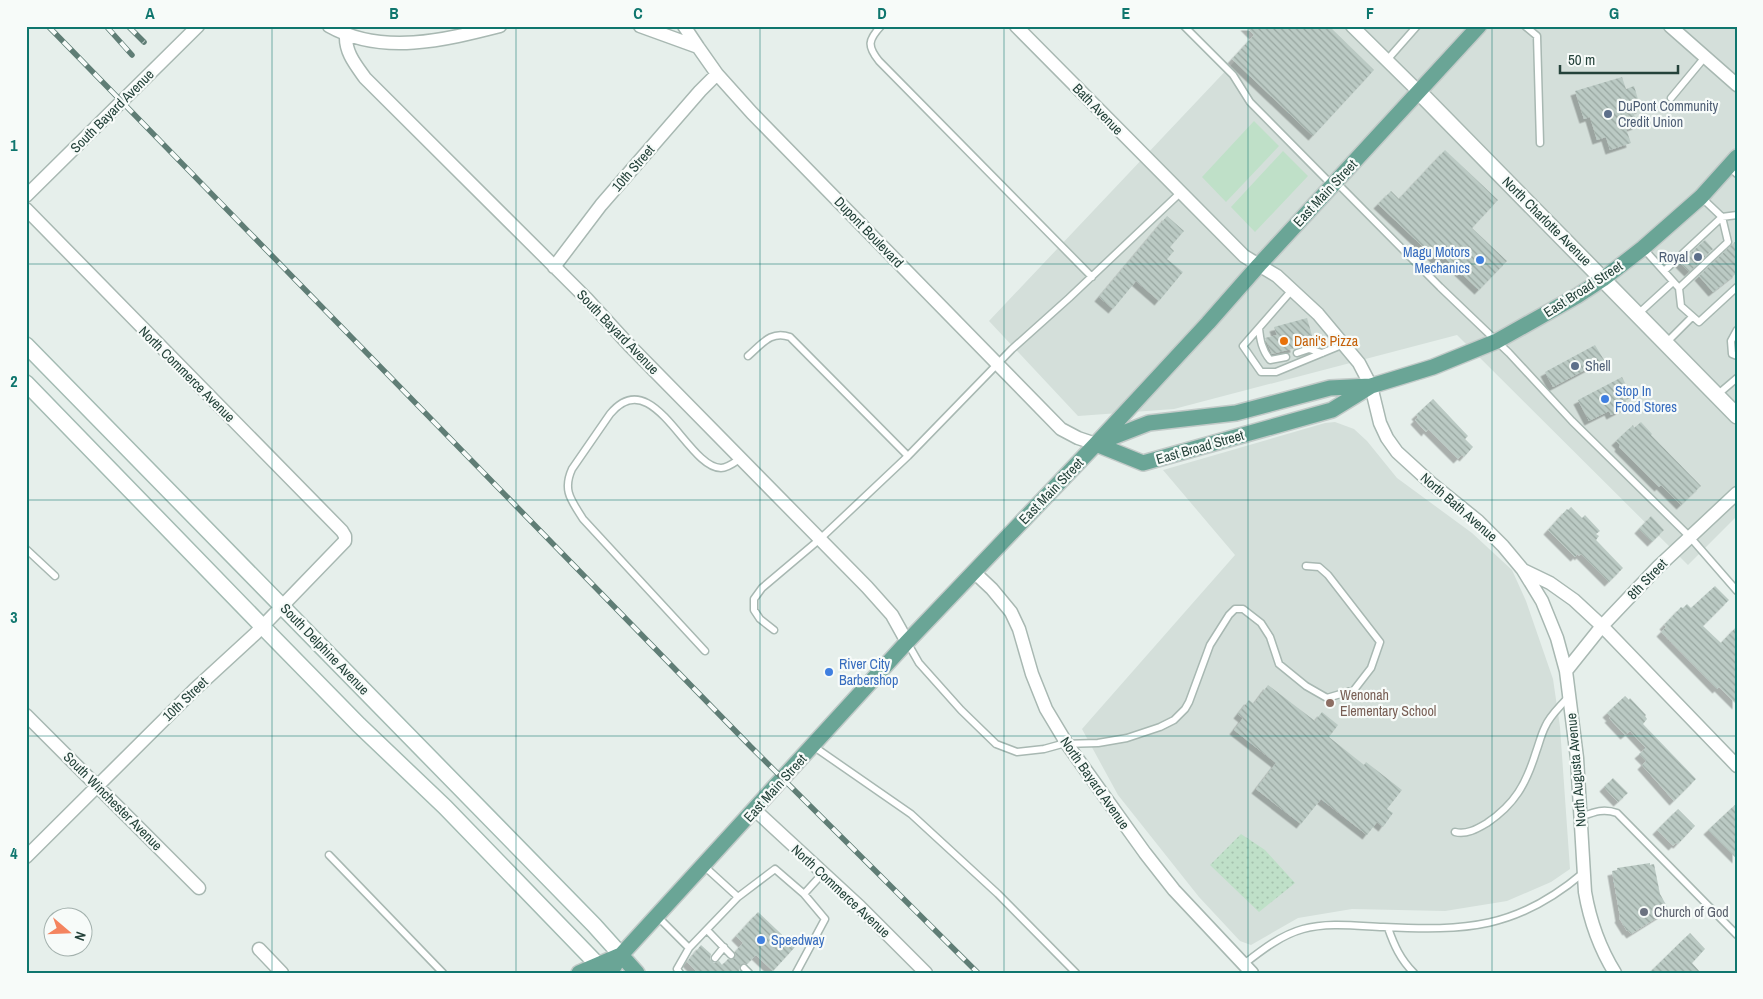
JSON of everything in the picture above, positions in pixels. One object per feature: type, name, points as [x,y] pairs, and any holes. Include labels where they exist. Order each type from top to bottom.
[{"type":"main road","name":"East Main Street","points":[[580,973],[605,970],[621,955],[907,642],[1096,444],[1208,323],[1258,265],[1479,26]]},
{"type":"main road","name":"North Charlotte Avenue","points":[[1418,91],[1737,416]]},
{"type":"main road","name":"East Broad Street","points":[[1096,444],[1149,423],[1236,414],[1330,388],[1371,386],[1433,367],[1497,340],[1576,296],[1603,278],[1643,248],[1734,166]]},
{"type":"main road","name":"South Delphine Avenue","points":[[26,344],[594,925],[621,955]]},
{"type":"main road","name":"South Delphine Avenue","points":[[26,383],[359,725],[445,807],[605,970]]},
{"type":"main road","name":"East Broad Street","points":[[1096,444],[1143,463],[1332,410],[1371,386]]},
{"type":"main road","points":[[621,955],[637,973]]},
{"type":"street","name":"South Bayard Avenue","points":[[26,196],[198,26]]},
{"type":"street","points":[[329,26],[346,35],[374,42],[403,43],[433,41],[500,26]]},
{"type":"street","points":[[640,26],[698,48]]},
{"type":"street","name":"Dupont Boulevard","points":[[684,26],[717,74],[752,113],[1061,429],[1078,438],[1096,444]]},
{"type":"street","name":"Bath Avenue","points":[[1016,26],[1180,193],[1244,256],[1258,265]]},
{"type":"street","points":[[1352,26],[1418,91]]},
{"type":"street","points":[[1670,26],[1737,85]]},
{"type":"street","name":"South Bayard Avenue","points":[[346,35],[347,48],[352,60],[365,78],[587,299],[629,345],[820,539],[892,615],[907,642]]},
{"type":"street","name":"10th Street","points":[[554,267],[601,204],[717,74]]},
{"type":"street","name":"North Commerce Avenue","points":[[26,209],[335,525],[344,536],[344,541]]},
{"type":"street","name":"North Bath Avenue","points":[[1258,265],[1277,276],[1318,314],[1344,344],[1364,371],[1371,386],[1380,423],[1387,438],[1397,452],[1431,483],[1478,521],[1503,546],[1523,570],[1550,582],[1574,600],[1602,626],[1737,766]]},
{"type":"street","name":"8th Street","points":[[1566,671],[1602,626],[1658,566],[1737,494]]},
{"type":"street","name":"10th Street","points":[[26,857],[194,690],[262,626],[344,541]]},
{"type":"street","name":"North Augusta Avenue","points":[[1523,570],[1542,602],[1557,638],[1566,671],[1577,758],[1584,872],[1589,913],[1597,938],[1615,973]]},
{"type":"street","name":"North Bayard Avenue","points":[[974,572],[992,589],[1011,612],[1019,629],[1032,674],[1046,709],[1067,744],[1145,853],[1174,890],[1248,968]]},
{"type":"street","name":"South Winchester Avenue","points":[[26,714],[199,888]]},
{"type":"street","name":"North Commerce Avenue","points":[[754,810],[860,907],[926,973]]},
{"type":"street","points":[[259,949],[282,973]]},
{"type":"lane","points":[[881,26],[870,41],[872,52],[879,61],[1092,277]]},
{"type":"lane","points":[[1184,26],[1232,75],[1250,102],[1497,340],[1572,422],[1690,538],[1737,590]]},
{"type":"lane","points":[[1387,60],[1417,26]]},
{"type":"lane","points":[[1525,26],[1537,36],[1540,143]]},
{"type":"lane","points":[[1671,98],[1706,57]]},
{"type":"lane","points":[[774,630],[756,614],[754,604],[757,594],[762,588],[820,539],[908,456],[1012,349],[1092,277],[1180,193]]},
{"type":"lane","points":[[1679,288],[1728,242],[1722,217],[1701,197]]},
{"type":"lane","points":[[1664,271],[1722,217],[1737,214]]},
{"type":"lane","points":[[1643,248],[1679,288],[1681,306],[1699,322],[1737,287]]},
{"type":"lane","points":[[1638,314],[1673,282]]},
{"type":"lane","points":[[1292,290],[1243,346],[1261,372],[1276,372],[1344,344]]},
{"type":"lane","points":[[1666,343],[1692,317]]},
{"type":"lane","points":[[1259,328],[1260,341],[1265,354],[1270,360],[1286,356]]},
{"type":"lane","points":[[1737,330],[1730,342],[1732,354],[1737,356]]},
{"type":"lane","points":[[748,356],[767,339],[775,335],[781,334],[790,337],[808,353],[908,456]]},
{"type":"lane","points":[[1297,353],[1309,349],[1322,353]]},
{"type":"lane","points":[[1717,395],[1737,378]]},
{"type":"lane","points":[[705,651],[583,519],[569,496],[567,490],[568,479],[572,469],[617,405],[630,400],[646,402],[659,412],[701,457],[712,466],[720,468],[728,466],[741,458]]},
{"type":"lane","points":[[26,548],[55,576]]},
{"type":"lane","points":[[907,642],[919,663],[961,710],[996,744],[1017,752],[1067,744],[1098,743],[1126,738],[1160,727],[1174,720],[1185,709],[1210,645],[1229,614],[1236,609],[1243,609],[1261,623],[1270,637],[1280,664],[1306,686],[1327,698],[1354,690],[1370,668],[1380,642],[1328,575],[1318,566],[1306,566]]},
{"type":"lane","points":[[1455,832],[1465,833],[1480,828],[1511,804],[1526,781],[1545,727],[1550,718],[1570,696]]},
{"type":"lane","points":[[813,746],[911,814],[998,894],[1076,973]]},
{"type":"lane","points":[[1580,817],[1599,810],[1608,809],[1617,813],[1737,935]]},
{"type":"lane","points":[[329,855],[443,973]]},
{"type":"lane","points":[[704,866],[738,897]]},
{"type":"lane","points":[[680,973],[677,969],[689,948],[738,897],[775,869],[804,894],[825,919],[796,973]]},
{"type":"lane","points":[[1248,968],[1280,939],[1304,929],[1344,926],[1456,928],[1500,921],[1544,902],[1584,872]]},
{"type":"lane","points":[[804,894],[823,873]]},
{"type":"lane","points":[[657,916],[689,948]]},
{"type":"lane","points":[[1388,928],[1394,947],[1404,963],[1414,973]]},
{"type":"lane","points":[[707,930],[731,955]]},
{"type":"lane","points":[[715,958],[724,947]]},
{"type":"shaded area","points":[[1268,26],[1737,26],[1737,516],[1688,565],[1457,335],[1174,409],[1078,416],[989,321]]},
{"type":"shaded area","name":"Wenonah Elementary School","points":[[1335,422],[1354,429],[1367,441],[1397,478],[1472,533],[1512,570],[1526,601],[1553,679],[1560,727],[1570,869],[1551,882],[1507,901],[1445,911],[1352,909],[1298,918],[1251,945],[1240,941],[1199,897],[1118,795],[1082,729],[1235,555],[1163,470],[1325,423]]},
{"type":"green space","points":[[1254,121],[1279,146],[1226,202],[1202,177]]},
{"type":"green space","points":[[1283,151],[1308,176],[1255,232],[1231,207]]},
{"type":"green space","points":[[1241,834],[1265,850],[1295,883],[1259,912],[1210,865]]},
{"type":"building","points":[[1245,26],[1329,26],[1374,70],[1313,136],[1232,59],[1254,35]]},
{"type":"building","name":"DuPont Community Credit Union","points":[[1622,77],[1626,89],[1634,86],[1641,109],[1633,111],[1637,125],[1626,129],[1631,143],[1610,150],[1606,137],[1597,140],[1590,117],[1584,119],[1575,91]]},
{"type":"building","points":[[1445,150],[1498,200],[1472,228],[1507,261],[1479,290],[1442,255],[1437,260],[1378,204],[1391,191],[1399,199]]},
{"type":"building","points":[[1167,216],[1184,231],[1170,247],[1174,251],[1167,259],[1183,272],[1159,301],[1136,281],[1113,309],[1099,297]]},
{"type":"building","name":"Royal","points":[[1705,240],[1713,249],[1689,272],[1680,263]]},
{"type":"building","points":[[1737,240],[1737,273],[1713,292],[1699,276]]},
{"type":"building","name":"Dani's Pizza","points":[[1307,318],[1313,339],[1294,344],[1295,348],[1272,354],[1265,338],[1277,335],[1274,327]]},
{"type":"building","name":"Shell","points":[[1595,345],[1604,360],[1553,387],[1545,372]]},
{"type":"building","name":"Stop In Food Stores","points":[[1622,377],[1630,393],[1630,398],[1622,403],[1626,407],[1611,415],[1609,411],[1589,421],[1578,400]]},
{"type":"building","points":[[1433,399],[1468,436],[1465,439],[1473,447],[1464,457],[1462,455],[1458,459],[1428,429],[1426,432],[1415,420],[1418,417],[1416,415]]},
{"type":"building","points":[[1641,422],[1651,435],[1701,486],[1681,505],[1661,485],[1659,487],[1619,447],[1620,445],[1616,441],[1633,425],[1634,428]]},
{"type":"building","points":[[1571,507],[1582,518],[1585,515],[1600,531],[1596,534],[1599,536],[1596,540],[1623,568],[1609,582],[1581,554],[1575,557],[1548,530]]},
{"type":"building","points":[[1651,516],[1664,530],[1652,542],[1639,529]]},
{"type":"building","points":[[1715,586],[1729,600],[1703,626],[1721,643],[1737,626],[1737,705],[1719,687],[1717,689],[1661,632],[1666,627],[1664,625],[1681,607],[1683,608],[1687,604],[1691,608]]},
{"type":"building","points":[[1268,685],[1315,721],[1322,712],[1338,725],[1329,737],[1364,765],[1366,762],[1402,790],[1387,809],[1393,813],[1383,827],[1377,822],[1367,835],[1321,799],[1301,824],[1256,789],[1276,763],[1234,730],[1243,718],[1238,714],[1249,700],[1254,704]]},
{"type":"building","points":[[1625,696],[1629,700],[1630,698],[1646,715],[1647,719],[1643,724],[1696,779],[1674,801],[1642,765],[1646,761],[1639,754],[1646,748],[1630,731],[1625,735],[1609,718],[1611,717],[1607,713]]},
{"type":"building","points":[[1613,778],[1628,793],[1618,802],[1604,787]]},
{"type":"building","points":[[1737,803],[1737,859],[1708,830]]},
{"type":"building","points":[[1678,809],[1695,826],[1678,844],[1676,843],[1673,846],[1657,830]]},
{"type":"building","points":[[1650,863],[1650,865],[1654,864],[1660,894],[1669,910],[1631,934],[1619,918],[1612,871],[1617,870],[1617,868]]},
{"type":"building","points":[[758,912],[795,947],[773,971],[756,955],[747,964],[743,963],[740,965],[739,973],[698,973],[687,962],[701,945],[711,954],[710,959],[714,963],[719,961],[722,965],[728,959],[734,959],[736,956],[735,952],[743,943],[736,936]]},
{"type":"building","points":[[1690,933],[1705,949],[1692,963],[1701,973],[1649,973]]},
{"type":"railway","points":[[48,26],[751,747],[978,973]]},
{"type":"railway","points":[[106,26],[132,55]]},
{"type":"railway","points":[[128,26],[144,42]]},
{"type":"place","name":"DuPont Community Credit Union","points":[[1608,114]]},
{"type":"place","name":"Royal","points":[[1698,257]]},
{"type":"place","name":"Magu Motors Mechanics","points":[[1480,260]]},
{"type":"place","name":"Dani's Pizza","points":[[1284,341]]},
{"type":"place","name":"Shell","points":[[1575,366]]},
{"type":"place","name":"Stop In Food Stores","points":[[1605,399]]},
{"type":"place","name":"River City Barbershop","points":[[829,672]]},
{"type":"place","name":"Wenonah Elementary School","points":[[1330,703]]},
{"type":"place","name":"Church of God","points":[[1644,912]]},
{"type":"place","name":"Speedway","points":[[761,940]]}]
